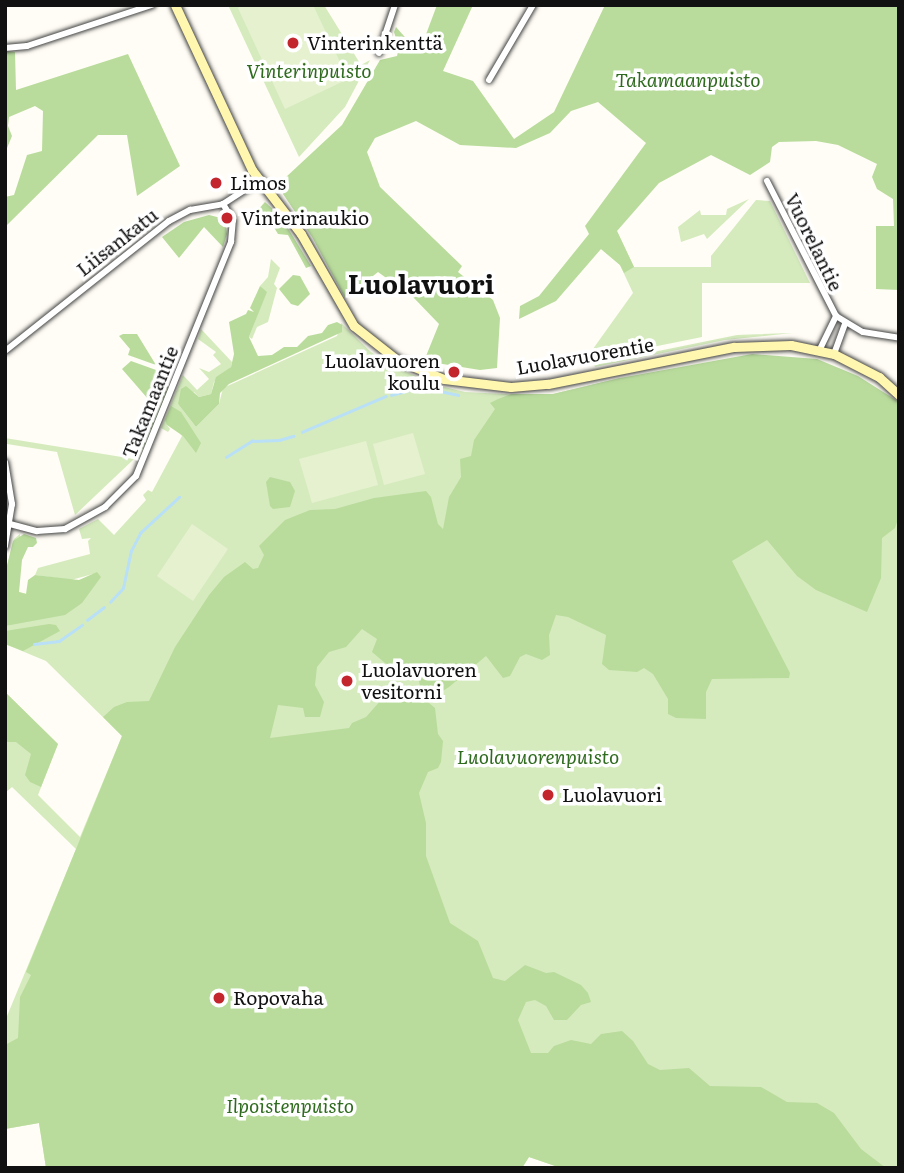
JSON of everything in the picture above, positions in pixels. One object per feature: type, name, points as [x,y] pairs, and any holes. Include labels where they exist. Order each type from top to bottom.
[{"type":"street","points":[[5,48],[27,46],[152,5]]},
{"type":"street","name":"Luolavuorentie","points":[[174,5],[260,180],[301,234],[354,326],[384,352],[436,376],[479,385],[523,386],[580,379],[734,347],[774,345],[820,349],[834,354],[878,377],[899,395]]},
{"type":"street","points":[[379,53],[395,5]]},
{"type":"street","points":[[489,80],[533,5]]},
{"type":"street","name":"Liisankatu","points":[[5,351],[169,221],[190,210],[223,204],[260,180]]},
{"type":"street","name":"Vuorelantie","points":[[767,181],[815,280],[836,316],[845,323],[873,335],[899,338]]},
{"type":"street","name":"Takamaantie","points":[[10,524],[43,531],[65,529],[106,507],[136,476],[231,242],[233,220],[223,204]]},
{"type":"street","name":"Vuorelantie","points":[[820,349],[836,316]]},
{"type":"street","points":[[834,354],[845,323]]},
{"type":"street","points":[[5,462],[11,492],[10,524],[5,546]]},
{"type":"green space","name":"Vinterinpuisto","points":[[228,5],[324,5],[361,65],[370,60],[345,107],[299,157]]},
{"type":"green space","name":"Vinterinkenttä","points":[[243,5],[313,5],[348,79],[285,109],[238,8]]},
{"type":"green space","name":"Takamaanpuisto","points":[[437,5],[473,5],[443,71],[473,81],[514,139],[554,112],[605,5],[899,5],[899,290],[876,289],[876,226],[894,226],[893,199],[877,189],[872,177],[877,164],[838,145],[816,141],[779,142],[772,147],[770,162],[750,175],[711,155],[659,183],[617,231],[634,267],[624,273],[620,265],[601,249],[556,301],[519,319],[520,306],[539,296],[589,234],[585,226],[646,143],[598,102],[571,111],[550,133],[516,148],[460,145],[416,121],[375,138],[367,152],[380,187],[462,266],[458,272],[493,300],[500,318],[497,368],[480,370],[424,361],[439,324],[413,297],[378,272],[345,298],[312,237],[283,194],[283,184],[285,178],[342,125],[380,60],[397,56],[399,48],[394,32],[396,27],[419,53]]},
{"type":"green space","points":[[5,51],[15,52],[16,90],[128,54],[180,166],[137,196],[127,135],[98,135],[5,227],[5,197],[14,195],[27,155],[42,151],[43,111],[35,106],[9,117],[8,126],[12,136],[5,153]]},
{"type":"green space","points":[[749,199],[707,239],[704,234],[681,242],[678,227],[700,210],[701,215],[726,215],[727,209]]},
{"type":"green space","points":[[756,200],[770,201],[810,283],[702,283],[702,337],[593,359],[590,353],[633,293],[620,265],[601,249],[617,231],[634,267],[711,267],[711,256]]},
{"type":"green space","points":[[265,202],[281,217],[311,266],[306,268],[288,235],[278,234],[270,221],[247,222]]},
{"type":"green space","points":[[209,215],[225,219],[227,234],[223,247],[204,227],[179,258],[162,237],[184,222]]},
{"type":"green space","points":[[271,259],[280,268],[274,284],[277,288],[268,322],[257,327],[252,339],[249,337],[266,293],[260,286],[268,277]]},
{"type":"green space","points":[[293,275],[300,276],[310,294],[298,306],[291,304],[279,289]]},
{"type":"green space","points":[[260,286],[267,292],[249,337],[258,356],[272,355],[284,347],[297,347],[308,336],[322,333],[328,325],[337,322],[342,325],[342,332],[229,384],[220,393],[219,404],[196,427],[178,404],[181,389],[186,386],[199,397],[211,394],[216,377],[231,367],[234,354],[229,322],[246,314],[248,310],[254,312],[250,308]]},
{"type":"green space","name":"Luolavuorenpuisto","points":[[341,323],[371,352],[392,366],[440,386],[465,392],[545,396],[620,378],[899,416],[899,1168],[561,1168],[529,1157],[522,1168],[46,1168],[39,1123],[5,1129],[5,1021],[76,849],[12,787],[5,793],[5,692],[58,744],[38,795],[80,837],[122,736],[46,661],[5,644],[5,574],[14,539],[20,534],[19,592],[35,596],[93,580],[93,574],[71,580],[35,575],[38,568],[90,554],[88,541],[91,538],[82,539],[79,529],[98,519],[114,535],[146,500],[143,495],[148,490],[152,492],[182,436],[171,422],[167,425],[170,429],[168,432],[161,428],[183,375],[197,390],[209,379],[199,368],[209,372],[221,364],[213,355],[216,352],[198,339],[201,329],[232,362],[231,367],[214,382],[211,394],[199,397],[194,392],[178,404],[196,427],[219,404],[223,388],[337,336]]},
{"type":"green space","points":[[792,333],[725,340],[595,367],[594,364],[737,335]]},
{"type":"green space","points":[[137,334],[156,365],[128,355],[130,349],[119,336]]},
{"type":"green space","name":"Ilpoistenpuisto","points":[[752,354],[817,359],[858,376],[899,402],[899,516],[895,528],[882,538],[881,578],[867,612],[816,590],[797,576],[767,540],[732,561],[790,673],[789,678],[712,679],[706,692],[706,719],[676,718],[668,714],[668,699],[653,674],[644,668],[637,672],[609,670],[602,664],[606,635],[568,617],[556,615],[549,635],[550,655],[542,660],[526,654],[520,657],[510,676],[503,678],[486,656],[449,687],[438,694],[430,694],[420,686],[418,676],[385,663],[372,652],[377,639],[362,629],[346,647],[329,652],[317,667],[315,685],[324,702],[320,717],[305,717],[303,708],[278,705],[270,738],[349,728],[352,723],[366,717],[397,682],[408,687],[407,691],[417,693],[435,708],[438,734],[443,741],[441,762],[438,768],[428,772],[419,793],[426,823],[426,856],[450,923],[478,941],[493,978],[505,981],[525,965],[546,973],[554,972],[581,985],[591,1002],[581,1005],[567,1020],[554,1020],[546,1006],[535,1000],[526,1002],[518,1020],[531,1053],[548,1053],[554,1046],[571,1040],[591,1044],[601,1034],[622,1031],[633,1041],[648,1064],[660,1070],[689,1068],[710,1086],[761,1087],[787,1102],[817,1103],[834,1113],[861,1149],[886,1168],[561,1168],[529,1157],[522,1168],[46,1168],[39,1123],[5,1129],[5,1045],[18,1038],[20,997],[31,975],[26,972],[122,736],[103,717],[114,707],[127,702],[149,701],[175,647],[224,577],[245,562],[253,569],[258,568],[264,555],[259,546],[285,520],[310,510],[335,509],[374,498],[426,491],[431,497],[438,524],[443,529],[449,497],[461,477],[460,459],[471,456],[474,440],[495,409],[490,403],[498,399],[511,394],[553,394],[620,378]]},
{"type":"green space","points":[[131,361],[156,370],[169,388],[139,459],[134,459],[155,407],[122,369]]},
{"type":"green space","points":[[171,406],[181,412],[201,443],[196,453],[183,436],[167,425],[165,420]]},
{"type":"green space","points":[[413,433],[425,474],[384,485],[373,444]]},
{"type":"green space","points":[[5,438],[134,459],[75,515],[57,452],[7,444]]},
{"type":"green space","points":[[366,441],[378,485],[312,503],[299,459]]},
{"type":"green space","points":[[270,477],[290,482],[295,491],[290,507],[273,509],[270,506],[266,482]]},
{"type":"green space","points":[[192,524],[228,549],[193,601],[157,576]]},
{"type":"green space","points":[[24,534],[36,538],[37,543],[28,547],[22,560],[19,592],[26,594],[28,580],[35,575],[79,580],[97,572],[101,577],[82,603],[65,615],[5,626],[5,574],[13,541]]},
{"type":"green space","points":[[56,625],[60,631],[23,651],[5,644],[5,631]]},
{"type":"green space","points":[[5,692],[58,744],[41,787],[30,782],[25,775],[31,754],[16,742],[5,742]]},
{"type":"waterway","points":[[391,395],[421,387],[458,395]]},
{"type":"waterway","points":[[302,432],[386,396]]},
{"type":"waterway","points":[[226,457],[252,441],[279,440],[293,436]]},
{"type":"waterway","points":[[110,602],[123,588],[131,551],[140,533],[179,497]]},
{"type":"waterway","points":[[87,620],[104,607]]},
{"type":"waterway","points":[[34,644],[59,641],[82,625]]},
{"type":"place","name":"Vinterinkenttä","points":[[293,43]]},
{"type":"place","name":"Limos","points":[[216,183]]},
{"type":"place","name":"Vinterinaukio","points":[[227,218]]},
{"type":"place","name":"Luolavuoren koulu","points":[[454,372]]},
{"type":"place","name":"Luolavuoren vesitorni","points":[[347,681]]},
{"type":"place","name":"Luolavuori","points":[[548,795]]},
{"type":"place","name":"Ropovaha","points":[[219,998]]},
{"type":"district","name":"Luolavuori","points":[[421,283]]}]
